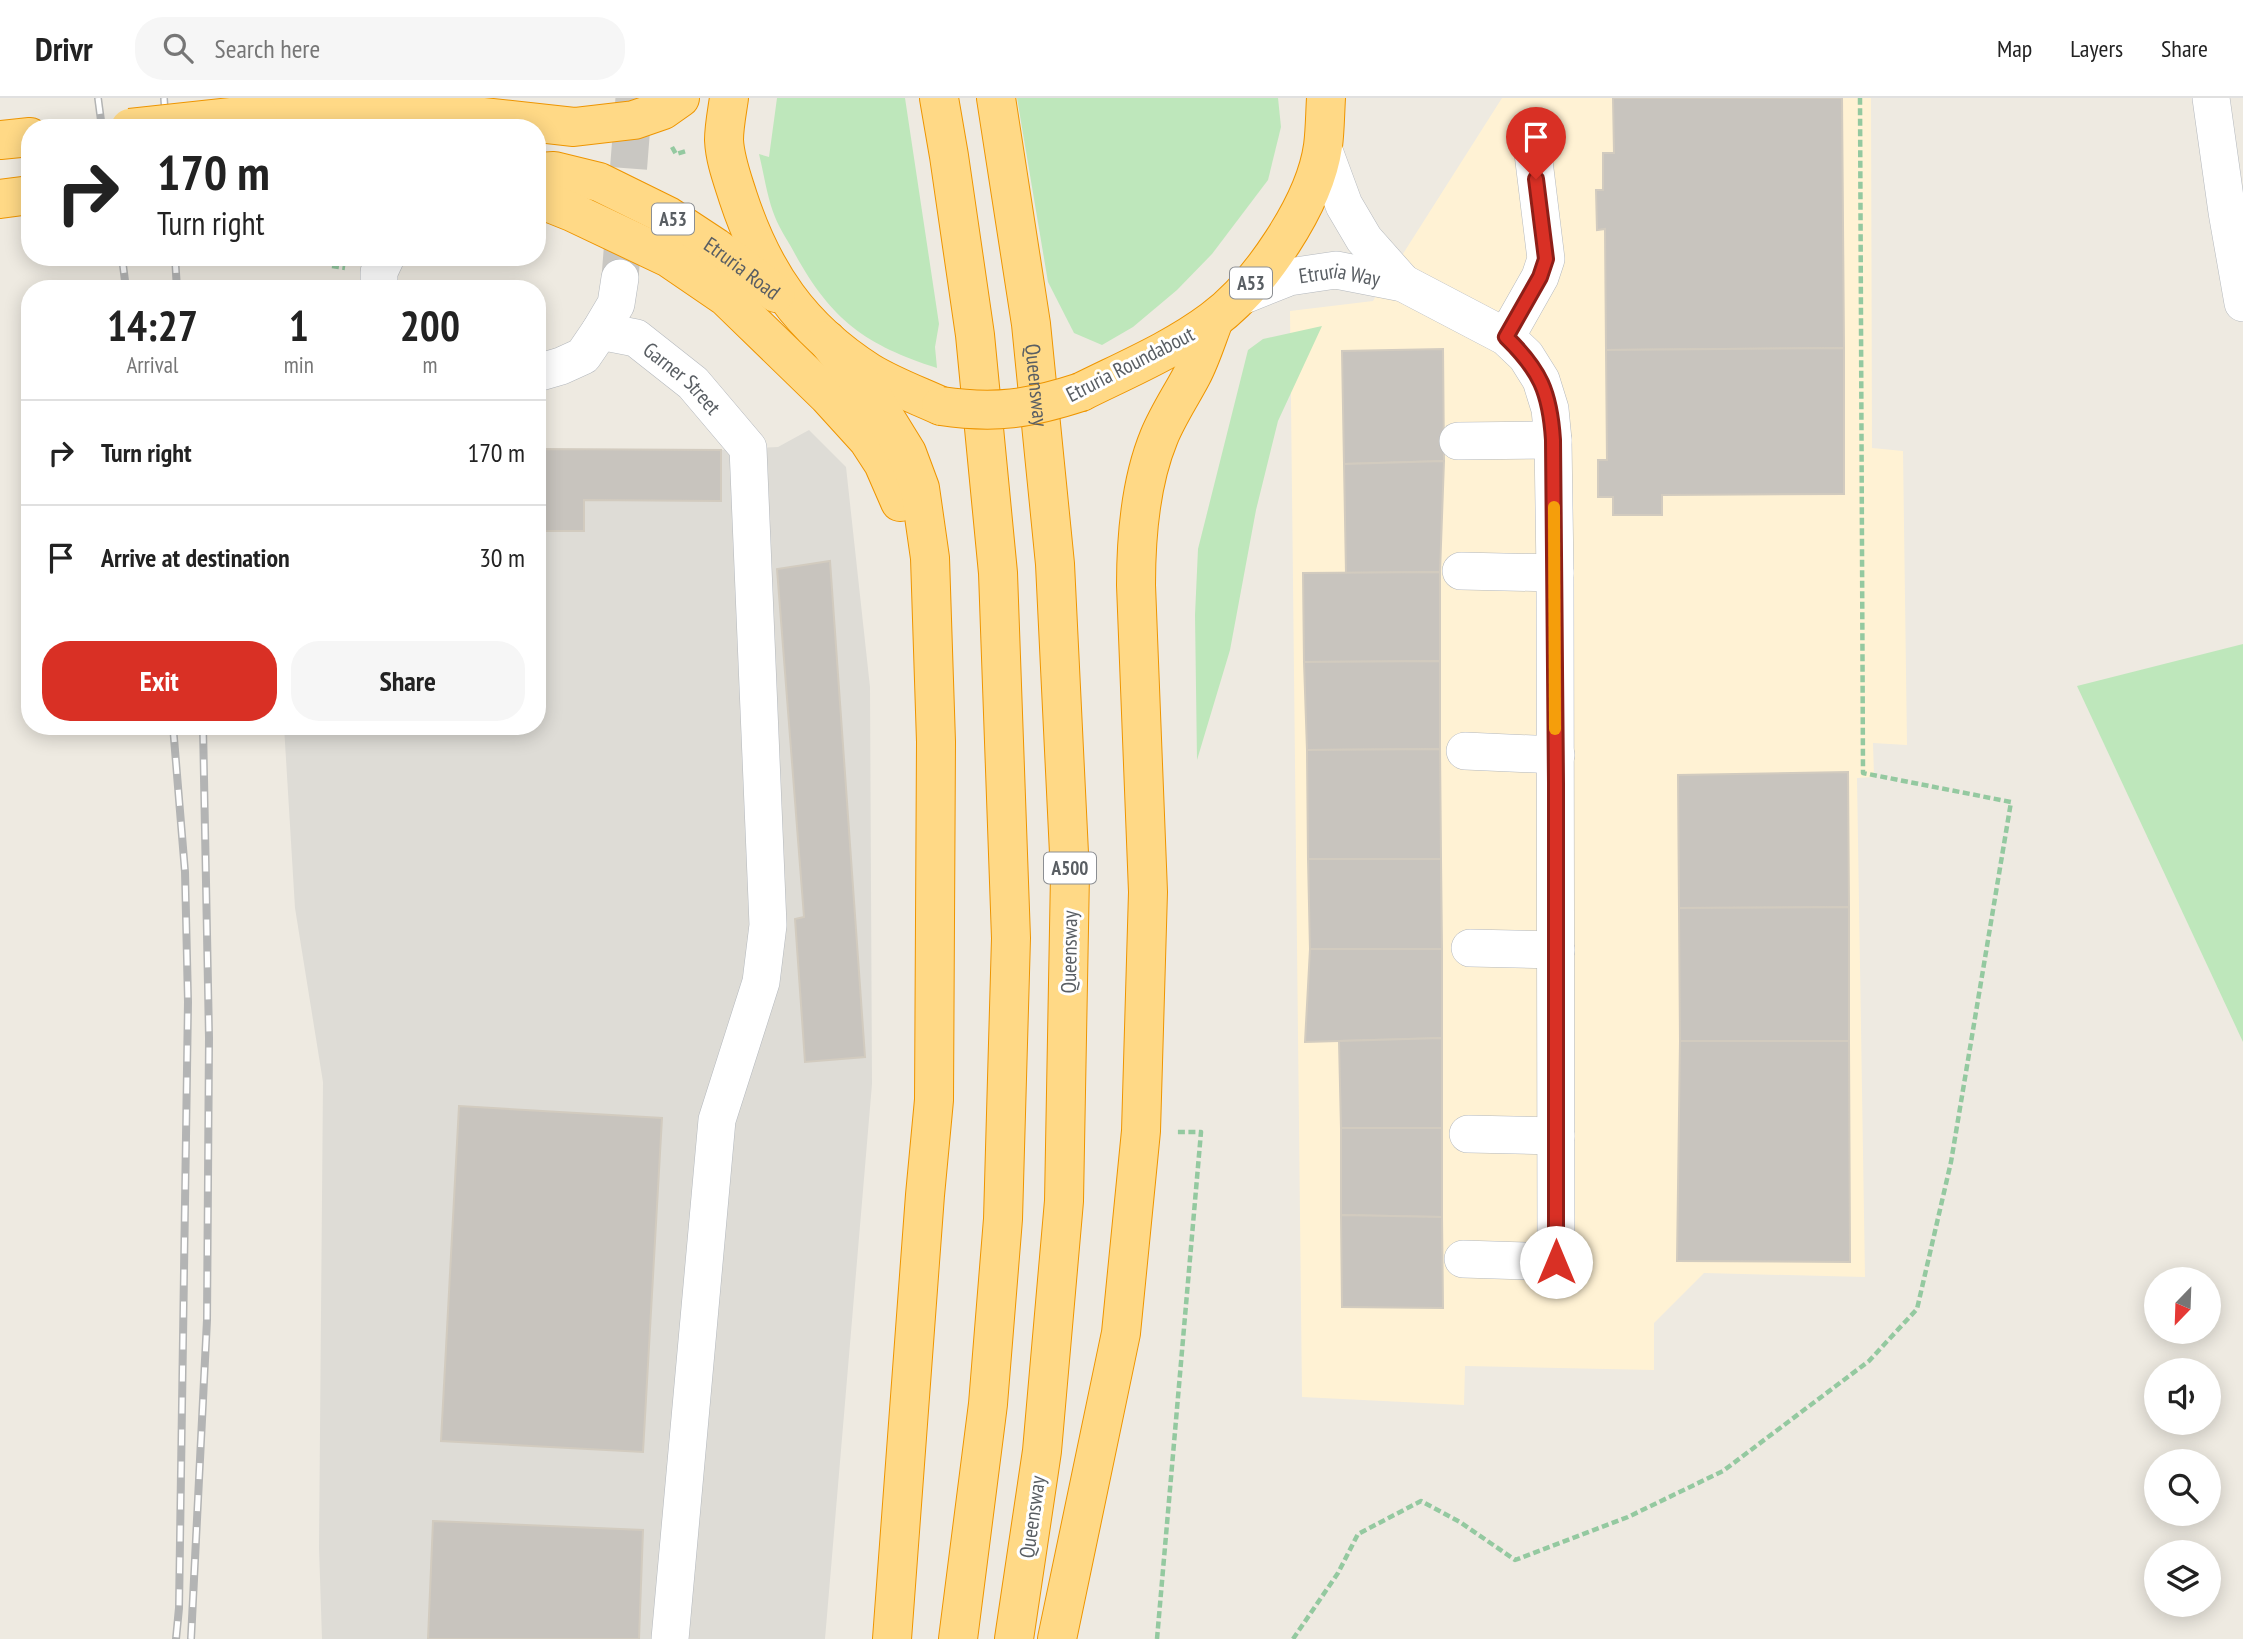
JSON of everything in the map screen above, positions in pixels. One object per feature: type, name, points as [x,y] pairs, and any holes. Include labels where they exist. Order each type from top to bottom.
[{"type":"highway","points":[[546,124],[574,127],[634,120],[663,110],[680,98]]},
{"type":"highway","name":"Etruria Roundabout","points":[[729,98],[724,138],[727,164],[746,221],[763,260],[791,305],[827,340],[869,372],[941,406],[976,411],[1045,404],[1081,393],[1164,351],[1226,308],[1270,261],[1312,186],[1323,148],[1326,98]]},
{"type":"highway","points":[[939,98],[975,335],[998,573],[1011,938],[1003,1219],[988,1404],[958,1639]]},
{"type":"highway","name":"Queensway","points":[[996,98],[1031,324],[1054,550],[1070,874],[1064,1201],[1042,1451],[1014,1639]]},
{"type":"highway","points":[[213,119],[258,114],[438,112],[501,119]]},
{"type":"highway","points":[[0,140],[21,138]]},
{"type":"highway","name":"Etruria Road","points":[[546,171],[554,171],[599,183],[668,216],[715,247],[791,305]]},
{"type":"highway","points":[[0,199],[21,196]]},
{"type":"highway","points":[[546,202],[668,258],[726,297],[828,396],[908,489]]},
{"type":"highway","points":[[1057,1639],[1121,1333],[1142,1131],[1148,892],[1136,557],[1147,471],[1159,436],[1226,308]]},
{"type":"highway","points":[[827,340],[875,401],[898,435],[911,462],[908,489],[933,651],[936,742],[934,1100],[892,1639]]},
{"type":"street","points":[[2211,98],[2235,211],[2243,303]]},
{"type":"street","name":"Etruria Way","points":[[1323,148],[1344,205],[1364,239],[1403,283]]},
{"type":"street","points":[[1506,337],[1540,277],[1546,259],[1533,153]]},
{"type":"street","name":"Etruria Way","points":[[1226,308],[1289,277],[1336,270],[1403,283],[1506,337],[1526,356],[1541,380],[1550,409],[1555,573],[1556,1262],[1463,1259]]},
{"type":"street","points":[[546,370],[583,356],[616,304],[620,278]]},
{"type":"street","name":"Garner Street","points":[[600,331],[636,338],[693,383],[748,448],[768,925],[761,982],[717,1119],[670,1639]]},
{"type":"street","points":[[1458,441],[1553,440]]},
{"type":"street","points":[[1461,571],[1555,573]]},
{"type":"street","points":[[1465,751],[1556,755]]},
{"type":"street","points":[[1470,948],[1556,950]]},
{"type":"street","points":[[1468,1134],[1556,1136]]},
{"type":"path","points":[[1293,1639],[1338,1573],[1358,1534],[1368,1528],[1421,1501],[1460,1522],[1516,1560],[1628,1517],[1723,1471],[1869,1361],[1917,1309],[1951,1162],[2011,802],[1863,774],[1860,98]]},
{"type":"path","points":[[1142,1131],[1201,1132],[1157,1639]]},
{"type":"shaded area","points":[[1502,98],[1871,98],[1872,448],[1903,451],[1907,745],[1873,743],[1874,777],[1857,778],[1865,1277],[1704,1273],[1654,1323],[1654,1370],[1465,1366],[1464,1405],[1302,1397],[1290,311],[1373,301]]},
{"type":"shaded area","points":[[809,430],[846,467],[870,687],[872,1084],[825,1639],[322,1639],[319,1548],[323,1082],[295,908],[285,735],[546,735],[546,449],[721,450],[778,447]]},
{"type":"green space","points":[[777,98],[905,98],[939,324],[935,347],[937,368],[890,350],[853,328],[823,297],[779,227],[759,154],[769,157]]},
{"type":"green space","points":[[1017,98],[1278,98],[1281,127],[1268,180],[1212,254],[1177,290],[1133,327],[1102,345],[1074,333],[1048,282]]},
{"type":"green space","points":[[1322,326],[1278,421],[1256,510],[1230,650],[1197,760],[1195,615],[1198,549],[1248,350],[1263,339]]},
{"type":"green space","points":[[2243,644],[2243,1042],[2077,686]]},
{"type":"building","points":[[1613,98],[1842,98],[1844,348],[1606,350],[1605,229],[1597,230],[1596,190],[1603,190],[1603,153],[1614,153]]},
{"type":"building","points":[[1844,348],[1844,494],[1662,495],[1662,515],[1613,515],[1613,497],[1598,497],[1598,460],[1607,460],[1606,350]]},
{"type":"building","points":[[1443,349],[1444,461],[1344,464],[1342,351]]},
{"type":"building","points":[[546,449],[721,450],[721,501],[584,500],[584,531],[546,531]]},
{"type":"building","points":[[1444,461],[1440,572],[1346,573],[1344,464]]},
{"type":"building","points":[[830,561],[865,1057],[805,1062],[795,919],[804,917],[777,569]]},
{"type":"building","points":[[1440,572],[1440,661],[1304,662],[1303,573]]},
{"type":"building","points":[[1440,661],[1440,749],[1307,750],[1304,662]]},
{"type":"building","points":[[1440,749],[1441,859],[1308,859],[1307,750]]},
{"type":"building","points":[[1848,772],[1849,907],[1679,908],[1678,775]]},
{"type":"building","points":[[1308,859],[1441,859],[1442,949],[1310,949]]},
{"type":"building","points":[[1849,907],[1849,1041],[1680,1041],[1679,908]]},
{"type":"building","points":[[1310,949],[1442,949],[1442,1038],[1305,1042]]},
{"type":"building","points":[[1442,1038],[1442,1128],[1341,1128],[1339,1041]]},
{"type":"building","points":[[1680,1041],[1849,1041],[1850,1262],[1677,1261]]},
{"type":"building","points":[[459,1106],[662,1118],[643,1452],[441,1441]]},
{"type":"building","points":[[1341,1128],[1442,1128],[1442,1217],[1341,1215]]},
{"type":"building","points":[[1341,1215],[1442,1217],[1443,1308],[1342,1307]]},
{"type":"building","points":[[433,1521],[643,1530],[639,1639],[428,1639]]},
{"type":"tunnel","points":[[620,278],[634,98]]},
{"type":"railway","points":[[98,98],[101,119]]},
{"type":"railway","points":[[164,98],[165,119]]},
{"type":"railway","points":[[123,266],[125,280]]},
{"type":"railway","points":[[176,266],[176,280]]},
{"type":"railway","points":[[174,735],[185,872],[188,1002],[179,1608],[176,1639]]},
{"type":"railway","points":[[191,1639],[207,1320],[209,1038],[203,735]]},
{"type":"slow traffic","points":[[1554,507],[1555,729]]},
{"type":"route","points":[[1536,179],[1546,259],[1540,277],[1506,337],[1526,356],[1541,380],[1550,409],[1553,440],[1556,1262]]}]
